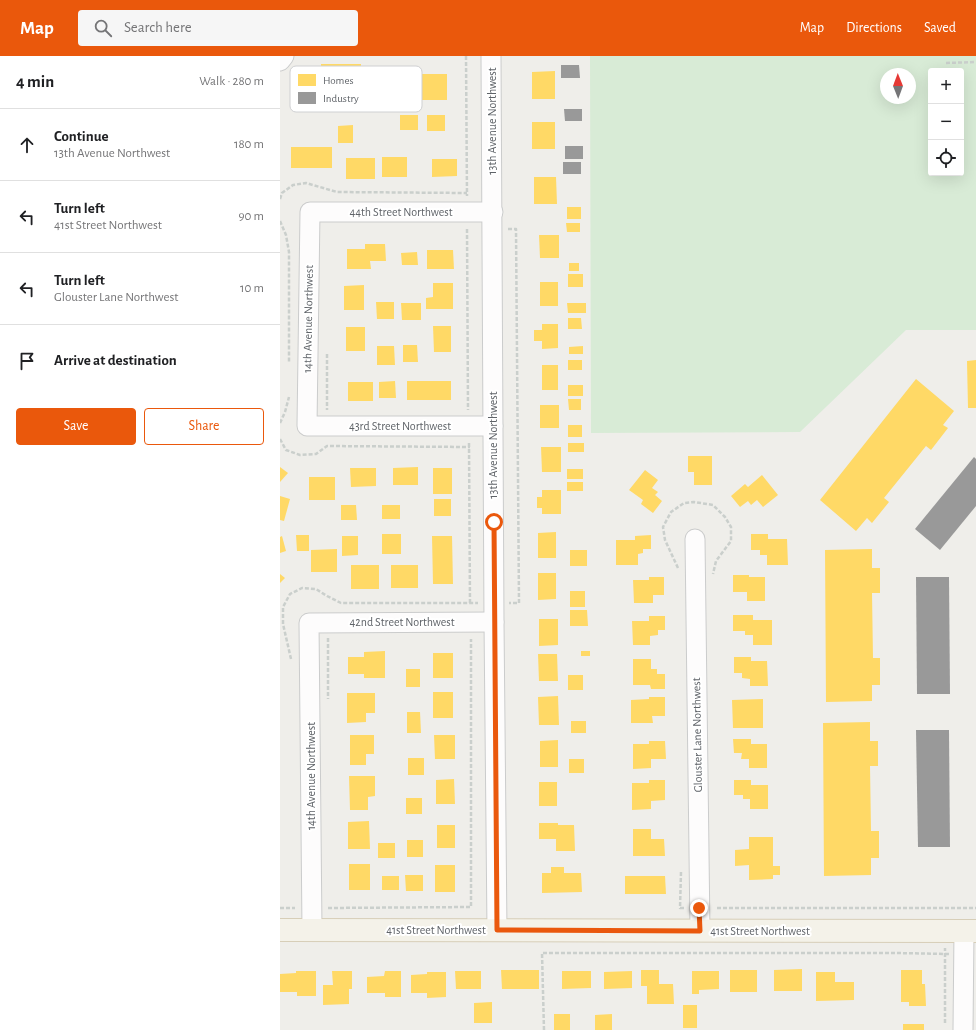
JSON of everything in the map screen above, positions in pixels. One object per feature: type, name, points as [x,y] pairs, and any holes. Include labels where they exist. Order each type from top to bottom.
[{"type":"main road","name":"41st Street Northwest","points":[[280,930],[970,931]]},
{"type":"street","points":[[280,61],[284,56]]},
{"type":"street","name":"13th Avenue Northwest","points":[[491,56],[497,930]]},
{"type":"street","name":"44th Street Northwest","points":[[310,212],[492,212]]},
{"type":"street","name":"14th Avenue Northwest","points":[[307,426],[310,212]]},
{"type":"street","name":"43rd Street Northwest","points":[[307,426],[493,426]]},
{"type":"street","name":"Glouster Lane Northwest","points":[[695,539],[700,931]]},
{"type":"street","name":"42nd Street Northwest","points":[[309,623],[494,622]]},
{"type":"street","name":"14th Avenue Northwest","points":[[309,623],[312,930]]},
{"type":"street","points":[[963,1030],[970,931]]},
{"type":"path","points":[[280,199],[282,193],[293,185],[306,183],[337,192],[467,193],[466,56]]},
{"type":"path","points":[[946,63],[976,62]]},
{"type":"path","points":[[280,221],[286,235],[289,252],[289,366]]},
{"type":"path","points":[[516,229],[519,603]]},
{"type":"path","points":[[467,230],[468,410]]},
{"type":"path","points":[[280,423],[290,396]]},
{"type":"path","points":[[280,439],[286,450],[300,455],[316,454],[327,446],[470,447],[470,602],[341,603],[316,589],[302,588],[290,594],[283,607],[283,624],[291,657],[291,665]]},
{"type":"path","points":[[329,908],[472,907],[471,638]]},
{"type":"path","points":[[280,908],[294,908],[294,900]]},
{"type":"path","points":[[712,908],[976,908]]},
{"type":"path","points":[[544,1030],[542,953],[945,954],[944,1030]]},
{"type":"green space","points":[[590,56],[976,56],[976,330],[906,330],[800,432],[591,433]]},
{"type":"building: Homes","points":[[321,64],[361,64],[361,66],[321,66]]},
{"type":"building: Homes","points":[[555,71],[555,99],[532,99],[532,72]]},
{"type":"building: Homes","points":[[422,74],[447,74],[447,100],[422,100]]},
{"type":"building: Homes","points":[[400,115],[418,115],[418,130],[400,130]]},
{"type":"building: Homes","points":[[427,115],[445,115],[445,131],[427,131]]},
{"type":"building: Homes","points":[[532,122],[555,122],[555,149],[532,149]]},
{"type":"building: Homes","points":[[353,125],[353,143],[338,143],[338,126]]},
{"type":"building: Homes","points":[[291,147],[332,147],[332,168],[291,168]]},
{"type":"building: Homes","points":[[382,157],[407,157],[407,177],[382,177]]},
{"type":"building: Homes","points":[[346,158],[375,158],[375,179],[346,179]]},
{"type":"building: Homes","points":[[432,159],[457,159],[457,176],[432,177]]},
{"type":"building: Homes","points":[[534,177],[556,177],[557,204],[534,204]]},
{"type":"building: Homes","points":[[567,207],[581,207],[581,219],[567,219]]},
{"type":"building: Homes","points":[[566,223],[580,223],[580,232],[567,232]]},
{"type":"building: Homes","points":[[539,235],[559,235],[559,258],[540,258]]},
{"type":"building: Homes","points":[[365,244],[385,244],[386,261],[370,261],[371,269],[347,269],[347,249],[365,249]]},
{"type":"building: Homes","points":[[427,250],[453,250],[454,269],[427,269]]},
{"type":"building: Homes","points":[[417,252],[418,265],[402,265],[401,253]]},
{"type":"building: Homes","points":[[569,263],[579,263],[579,271],[569,271]]},
{"type":"building: Homes","points":[[568,274],[583,274],[583,287],[568,287]]},
{"type":"building: Homes","points":[[540,282],[558,282],[558,306],[540,306]]},
{"type":"building: Homes","points":[[433,283],[453,283],[453,309],[426,309],[426,298],[433,297]]},
{"type":"building: Homes","points":[[364,285],[364,310],[344,310],[344,286]]},
{"type":"building: Homes","points":[[376,302],[394,302],[394,319],[377,319]]},
{"type":"building: Homes","points":[[401,303],[421,303],[421,320],[402,320]]},
{"type":"building: Homes","points":[[567,303],[586,303],[586,313],[568,313]]},
{"type":"building: Homes","points":[[568,318],[581,318],[582,329],[568,329]]},
{"type":"building: Homes","points":[[542,324],[558,324],[558,348],[542,349],[542,341],[534,341],[534,330],[542,330]]},
{"type":"building: Homes","points":[[433,326],[451,326],[451,352],[434,352]]},
{"type":"building: Homes","points":[[346,327],[365,327],[365,351],[346,351]]},
{"type":"building: Homes","points":[[403,345],[417,345],[418,362],[403,362]]},
{"type":"building: Homes","points":[[377,346],[394,346],[395,365],[377,365]]},
{"type":"building: Homes","points":[[583,346],[583,354],[569,354],[569,347]]},
{"type":"building: Homes","points":[[568,360],[582,360],[582,370],[568,370]]},
{"type":"building: Homes","points":[[976,360],[976,408],[968,408],[967,361]]},
{"type":"building: Homes","points":[[542,365],[558,365],[558,390],[542,390]]},
{"type":"building: Homes","points":[[916,379],[954,411],[943,425],[948,428],[931,450],[926,446],[884,498],[889,502],[872,523],[867,518],[856,531],[820,500]]},
{"type":"building: Homes","points":[[395,381],[396,398],[379,398],[379,382]]},
{"type":"building: Homes","points":[[407,381],[451,381],[451,400],[407,400]]},
{"type":"building: Homes","points":[[348,382],[373,382],[373,401],[348,401]]},
{"type":"building: Homes","points":[[568,385],[583,385],[583,396],[568,396]]},
{"type":"building: Homes","points":[[568,399],[581,399],[581,410],[569,410]]},
{"type":"building: Homes","points":[[540,405],[559,405],[559,428],[540,428]]},
{"type":"building: Homes","points":[[568,425],[582,425],[582,437],[568,437]]},
{"type":"building: Homes","points":[[568,443],[584,443],[584,452],[568,452]]},
{"type":"building: Homes","points":[[541,447],[561,447],[561,472],[542,472]]},
{"type":"building: Homes","points":[[688,456],[712,456],[712,485],[694,485],[694,472],[688,472]]},
{"type":"building: Homes","points":[[280,467],[288,473],[280,482]]},
{"type":"building: Homes","points":[[418,467],[418,485],[393,485],[393,468]]},
{"type":"building: Homes","points":[[350,468],[376,468],[376,486],[351,487]]},
{"type":"building: Homes","points":[[433,468],[452,468],[452,494],[433,494]]},
{"type":"building: Homes","points":[[567,469],[583,469],[583,479],[567,479]]},
{"type":"building: Homes","points":[[645,470],[658,480],[652,488],[658,492],[655,495],[662,501],[653,513],[641,504],[643,500],[629,490]]},
{"type":"building: Homes","points":[[762,475],[778,495],[763,507],[757,500],[751,505],[748,501],[740,507],[731,496],[745,484],[748,487]]},
{"type":"building: Homes","points":[[309,477],[335,477],[335,500],[309,500]]},
{"type":"building: Homes","points":[[567,482],[583,482],[583,491],[567,491]]},
{"type":"building: Homes","points":[[542,490],[561,490],[561,514],[542,514],[542,508],[537,508],[537,497],[542,497]]},
{"type":"building: Homes","points":[[280,496],[290,499],[284,521],[280,520]]},
{"type":"building: Homes","points":[[434,499],[451,499],[451,516],[434,516]]},
{"type":"building: Homes","points":[[341,505],[356,505],[357,520],[341,520]]},
{"type":"building: Homes","points":[[382,505],[400,505],[400,519],[382,519]]},
{"type":"building: Homes","points":[[556,532],[556,558],[538,558],[538,533]]},
{"type":"building: Homes","points":[[382,534],[401,534],[401,554],[382,554]]},
{"type":"building: Homes","points":[[751,534],[768,534],[768,539],[787,539],[788,565],[767,565],[767,555],[760,555],[760,550],[751,550]]},
{"type":"building: Homes","points":[[296,535],[309,535],[309,551],[297,551]]},
{"type":"building: Homes","points":[[651,535],[651,549],[643,549],[643,553],[638,554],[638,565],[616,565],[616,540],[635,540],[635,536]]},
{"type":"building: Homes","points":[[282,536],[286,551],[280,553],[280,537]]},
{"type":"building: Homes","points":[[342,536],[358,536],[358,555],[342,556]]},
{"type":"building: Homes","points":[[432,536],[452,536],[453,584],[433,584]]},
{"type":"building: Homes","points":[[337,549],[337,572],[311,572],[311,550]]},
{"type":"building: Homes","points":[[872,549],[872,568],[880,568],[880,593],[872,593],[873,658],[880,658],[880,685],[872,685],[872,701],[826,702],[825,550]]},
{"type":"building: Homes","points":[[570,550],[587,550],[587,566],[570,566]]},
{"type":"building: Homes","points":[[351,565],[379,565],[379,589],[351,589]]},
{"type":"building: Homes","points":[[391,565],[418,565],[418,588],[391,588]]},
{"type":"building: Homes","points":[[538,573],[556,573],[556,599],[538,600]]},
{"type":"building: Homes","points":[[280,574],[285,578],[280,583]]},
{"type":"building: Homes","points":[[733,575],[765,577],[765,601],[747,601],[747,592],[733,592]]},
{"type":"building: Homes","points":[[649,577],[664,577],[664,595],[653,595],[653,603],[634,603],[633,580],[649,580]]},
{"type":"building: Homes","points":[[570,591],[585,591],[585,607],[570,607]]},
{"type":"building: Homes","points":[[570,610],[587,610],[588,626],[570,626]]},
{"type":"building: Homes","points":[[733,615],[753,615],[753,620],[772,620],[772,645],[753,645],[753,635],[745,635],[745,631],[733,631]]},
{"type":"building: Homes","points":[[649,616],[665,616],[665,630],[658,630],[658,635],[650,636],[650,645],[633,645],[632,621],[649,621]]},
{"type":"building: Homes","points":[[539,619],[558,619],[558,645],[539,646]]},
{"type":"building: Homes","points":[[385,651],[385,678],[364,678],[364,674],[348,674],[348,657],[364,657],[364,652]]},
{"type":"building: Homes","points":[[581,651],[590,651],[590,656],[581,656]]},
{"type":"building: Homes","points":[[433,653],[453,653],[453,678],[433,678]]},
{"type":"building: Homes","points":[[538,654],[557,654],[558,681],[539,681]]},
{"type":"building: Homes","points":[[734,657],[751,657],[751,661],[767,661],[768,686],[750,686],[750,679],[742,678],[742,673],[734,673]]},
{"type":"building: Homes","points":[[633,659],[651,659],[651,669],[657,669],[657,674],[665,674],[665,689],[651,689],[650,685],[633,685]]},
{"type":"building: Homes","points":[[406,669],[420,669],[420,687],[406,687]]},
{"type":"building: Homes","points":[[568,675],[583,675],[583,690],[568,690]]},
{"type":"building: Homes","points":[[433,692],[453,692],[453,718],[433,718]]},
{"type":"building: Homes","points":[[347,693],[375,693],[375,713],[366,713],[366,722],[347,723]]},
{"type":"building: Homes","points":[[558,696],[559,725],[539,725],[538,697]]},
{"type":"building: Homes","points":[[649,697],[665,697],[665,716],[652,716],[653,723],[631,723],[631,700],[649,699]]},
{"type":"building: Homes","points":[[763,699],[763,728],[733,728],[732,700]]},
{"type":"building: Homes","points":[[407,712],[420,712],[421,733],[407,733]]},
{"type":"building: Homes","points":[[571,721],[586,721],[586,733],[571,733]]},
{"type":"building: Homes","points":[[870,722],[870,741],[878,741],[878,766],[870,766],[871,831],[879,831],[879,858],[871,858],[871,875],[824,876],[823,723]]},
{"type":"building: Homes","points":[[350,735],[374,735],[374,754],[366,754],[366,765],[350,765]]},
{"type":"building: Homes","points":[[434,735],[455,735],[455,759],[435,759]]},
{"type":"building: Homes","points":[[733,739],[751,739],[751,744],[767,744],[767,768],[749,768],[749,759],[741,759],[742,753],[734,753]]},
{"type":"building: Homes","points":[[558,740],[558,767],[540,767],[540,741]]},
{"type":"building: Homes","points":[[649,741],[665,741],[666,759],[651,759],[651,768],[633,769],[633,744],[649,744]]},
{"type":"building: Homes","points":[[408,758],[424,758],[424,775],[408,775]]},
{"type":"building: Homes","points":[[569,759],[584,759],[584,773],[569,773]]},
{"type":"building: Homes","points":[[349,776],[375,776],[375,796],[368,797],[368,810],[350,810]]},
{"type":"building: Homes","points":[[454,779],[455,804],[436,804],[436,780]]},
{"type":"building: Homes","points":[[649,780],[665,780],[665,800],[651,801],[651,809],[632,810],[632,783],[649,783]]},
{"type":"building: Homes","points":[[734,780],[751,780],[751,785],[768,785],[768,809],[750,809],[750,799],[743,799],[743,795],[734,795]]},
{"type":"building: Homes","points":[[539,782],[557,782],[557,806],[539,806]]},
{"type":"building: Homes","points":[[406,798],[422,798],[422,814],[406,814]]},
{"type":"building: Homes","points":[[369,821],[370,849],[348,849],[348,822]]},
{"type":"building: Homes","points":[[539,823],[574,825],[575,851],[556,851],[556,839],[539,839]]},
{"type":"building: Homes","points":[[437,825],[455,825],[455,848],[437,848]]},
{"type":"building: Homes","points":[[633,829],[651,829],[651,839],[664,839],[665,856],[633,856]]},
{"type":"building: Homes","points":[[749,837],[773,837],[773,866],[780,866],[780,875],[773,875],[773,879],[749,880],[749,865],[735,866],[735,850],[749,849]]},
{"type":"building: Homes","points":[[407,840],[423,840],[423,857],[407,857]]},
{"type":"building: Homes","points":[[378,843],[395,843],[395,858],[378,858]]},
{"type":"building: Homes","points":[[349,864],[370,864],[370,890],[349,890]]},
{"type":"building: Homes","points":[[435,865],[455,865],[455,892],[435,892]]},
{"type":"building: Homes","points":[[551,867],[564,867],[564,873],[581,873],[582,892],[542,893],[542,873],[551,873]]},
{"type":"building: Homes","points":[[405,875],[423,875],[423,891],[406,891]]},
{"type":"building: Homes","points":[[382,876],[399,876],[399,890],[382,890]]},
{"type":"building: Homes","points":[[625,876],[665,876],[666,894],[625,894]]},
{"type":"building: Homes","points":[[802,969],[802,991],[774,991],[774,970]]},
{"type":"building: Homes","points":[[501,970],[539,970],[539,989],[502,989]]},
{"type":"building: Homes","points":[[641,970],[659,970],[659,984],[673,984],[674,1004],[647,1004],[647,986],[641,986]]},
{"type":"building: Homes","points":[[730,970],[757,970],[757,992],[730,992]]},
{"type":"building: Homes","points":[[901,970],[922,970],[922,984],[925,984],[926,1006],[909,1006],[909,1002],[901,1002]]},
{"type":"building: Homes","points":[[296,971],[316,971],[316,996],[297,996],[297,992],[280,992],[280,974],[296,973]]},
{"type":"building: Homes","points":[[332,971],[352,971],[352,989],[349,989],[349,1004],[323,1005],[323,985],[333,985]]},
{"type":"building: Homes","points":[[385,971],[401,971],[401,997],[385,997],[385,993],[367,993],[367,977],[384,976]]},
{"type":"building: Homes","points":[[455,971],[481,971],[481,989],[456,989]]},
{"type":"building: Homes","points":[[562,971],[591,971],[591,988],[562,989]]},
{"type":"building: Homes","points":[[632,971],[632,988],[604,989],[604,972]]},
{"type":"building: Homes","points":[[692,971],[719,971],[719,989],[699,990],[699,994],[692,994]]},
{"type":"building: Homes","points":[[427,972],[446,972],[446,997],[427,998],[427,993],[411,993],[411,975],[427,974]]},
{"type":"building: Homes","points":[[816,972],[835,972],[835,982],[854,982],[854,1000],[816,1001]]},
{"type":"building: Homes","points":[[492,1002],[492,1023],[474,1023],[474,1003]]},
{"type":"building: Homes","points":[[683,1005],[697,1005],[697,1028],[683,1028]]},
{"type":"building: Homes","points":[[554,1014],[570,1014],[570,1030],[554,1030]]},
{"type":"building: Homes","points":[[612,1014],[612,1030],[595,1030],[595,1015]]},
{"type":"building: Homes","points":[[903,1024],[924,1024],[924,1030],[903,1030]]},
{"type":"building: Industry","points":[[561,65],[579,65],[580,78],[561,78]]},
{"type":"building: Industry","points":[[564,109],[582,109],[582,121],[565,121]]},
{"type":"building: Industry","points":[[565,146],[583,146],[583,159],[565,159]]},
{"type":"building: Industry","points":[[563,162],[581,162],[581,174],[563,174]]},
{"type":"building: Industry","points":[[974,457],[976,459],[976,506],[940,550],[915,529]]},
{"type":"building: Industry","points":[[916,577],[949,577],[950,694],[917,694]]},
{"type":"building: Industry","points":[[916,730],[949,730],[950,847],[918,847]]},
{"type":"route","points":[[494,522],[497,930],[700,931],[699,908]]}]
